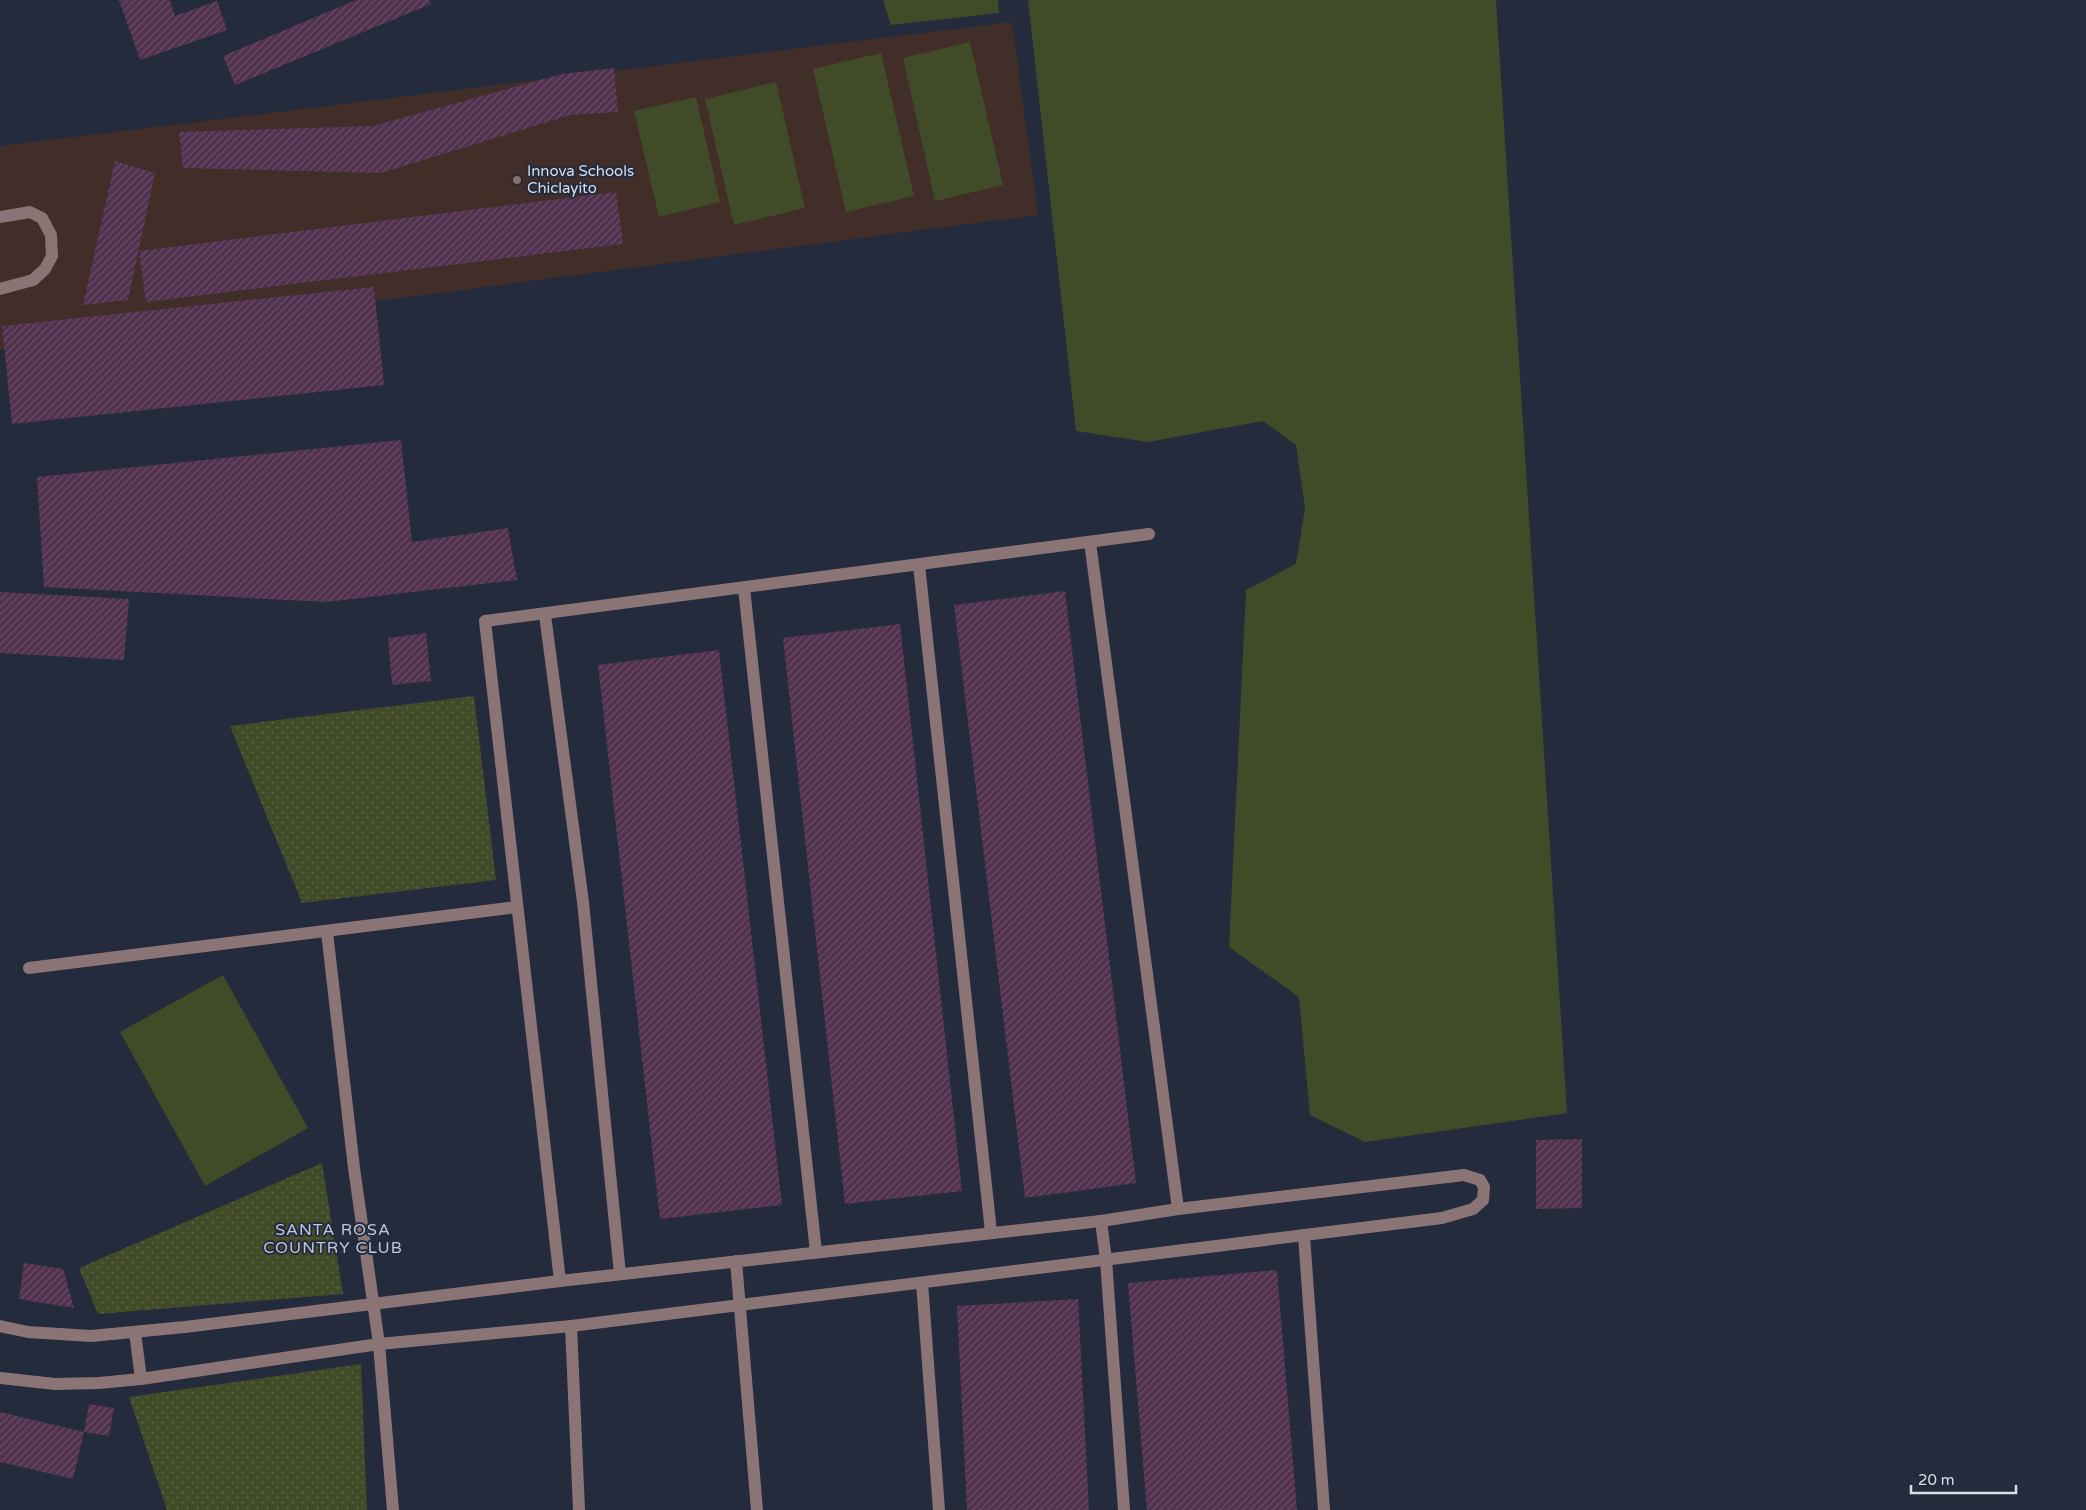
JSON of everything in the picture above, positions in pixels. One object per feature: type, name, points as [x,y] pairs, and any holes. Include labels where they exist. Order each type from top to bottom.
[{"type":"street","points":[[0,217],[30,212],[42,218],[51,235],[52,256],[45,269],[33,280],[0,289]]},
{"type":"street","points":[[560,1280],[485,621],[545,615],[1149,534]]},
{"type":"street","points":[[1090,542],[1178,1209]]},
{"type":"street","points":[[919,565],[991,1232]]},
{"type":"street","points":[[744,588],[816,1252]]},
{"type":"street","points":[[545,615],[583,902],[620,1274]]},
{"type":"street","points":[[29,968],[517,907]]},
{"type":"street","points":[[327,932],[354,1168],[379,1344],[393,1510]]},
{"type":"street","points":[[0,1326],[57,1335],[91,1336],[135,1332],[560,1280],[1101,1221],[1178,1209],[1464,1175],[1480,1180],[1484,1187],[1483,1200],[1472,1209],[1442,1218],[1304,1236],[571,1326],[379,1344],[141,1379],[99,1383],[54,1384],[0,1378]]},
{"type":"street","points":[[1101,1221],[1106,1260],[1124,1510]]},
{"type":"street","points":[[1304,1236],[1324,1510]]},
{"type":"street","points":[[736,1261],[757,1510]]},
{"type":"street","points":[[922,1283],[939,1510]]},
{"type":"street","points":[[571,1326],[579,1510]]},
{"type":"street","points":[[135,1332],[141,1379]]},
{"type":"shaded area","name":"Innova Schools Chiclayito","points":[[1012,22],[1038,215],[0,350],[0,146]]},
{"type":"green space","points":[[883,0],[998,0],[999,13],[891,25]]},
{"type":"green space","points":[[1028,0],[1496,0],[1567,1113],[1365,1142],[1310,1115],[1299,997],[1229,947],[1246,590],[1296,564],[1305,508],[1296,445],[1263,421],[1148,442],[1076,431]]},
{"type":"green space","points":[[970,42],[1003,185],[935,201],[903,58]]},
{"type":"green space","points":[[881,53],[914,196],[846,212],[813,69]]},
{"type":"green space","points":[[776,82],[805,208],[734,225],[705,99]]},
{"type":"green space","points":[[696,97],[720,202],[659,217],[634,111]]},
{"type":"green space","points":[[474,696],[496,880],[302,903],[230,726]]},
{"type":"green space","points":[[223,975],[308,1128],[205,1186],[120,1032]]},
{"type":"green space","points":[[322,1163],[343,1294],[98,1314],[79,1268]]},
{"type":"green space","points":[[361,1364],[367,1510],[167,1510],[129,1397]]},
{"type":"building","points":[[119,0],[170,0],[175,16],[217,1],[227,30],[140,60]]},
{"type":"building","points":[[356,0],[430,0],[431,4],[235,85],[223,56]]},
{"type":"building","points":[[614,68],[618,112],[570,115],[381,173],[183,168],[179,132],[373,126],[562,74]]},
{"type":"building","points":[[115,161],[155,173],[128,300],[83,305]]},
{"type":"building","points":[[616,192],[623,244],[146,302],[139,251]]},
{"type":"building","points":[[374,287],[384,385],[12,424],[2,326]]},
{"type":"building","points":[[401,440],[412,542],[508,528],[517,580],[326,602],[44,587],[37,477]]},
{"type":"building","points":[[1065,591],[1136,1183],[1025,1198],[954,605]]},
{"type":"building","points":[[0,592],[129,599],[124,660],[0,653]]},
{"type":"building","points":[[900,624],[962,1191],[845,1204],[783,638]]},
{"type":"building","points":[[426,633],[431,681],[392,685],[388,638]]},
{"type":"building","points":[[719,650],[782,1205],[660,1219],[598,665]]},
{"type":"building","points":[[1582,1139],[1582,1208],[1536,1209],[1536,1140]]},
{"type":"building","points":[[24,1263],[63,1269],[74,1308],[19,1299]]},
{"type":"building","points":[[1277,1270],[1297,1510],[1147,1510],[1128,1283]]},
{"type":"building","points":[[1078,1299],[1089,1510],[967,1510],[957,1306]]},
{"type":"building","points":[[89,1404],[114,1408],[109,1436],[84,1432]]},
{"type":"building","points":[[0,1412],[84,1432],[73,1479],[0,1462]]},
{"type":"place","name":"Innova Schools Chiclayito","points":[[517,180]]},
{"type":"district","name":"SANTA ROSA COUNTRY CLUB","points":[[333,1238]]}]
